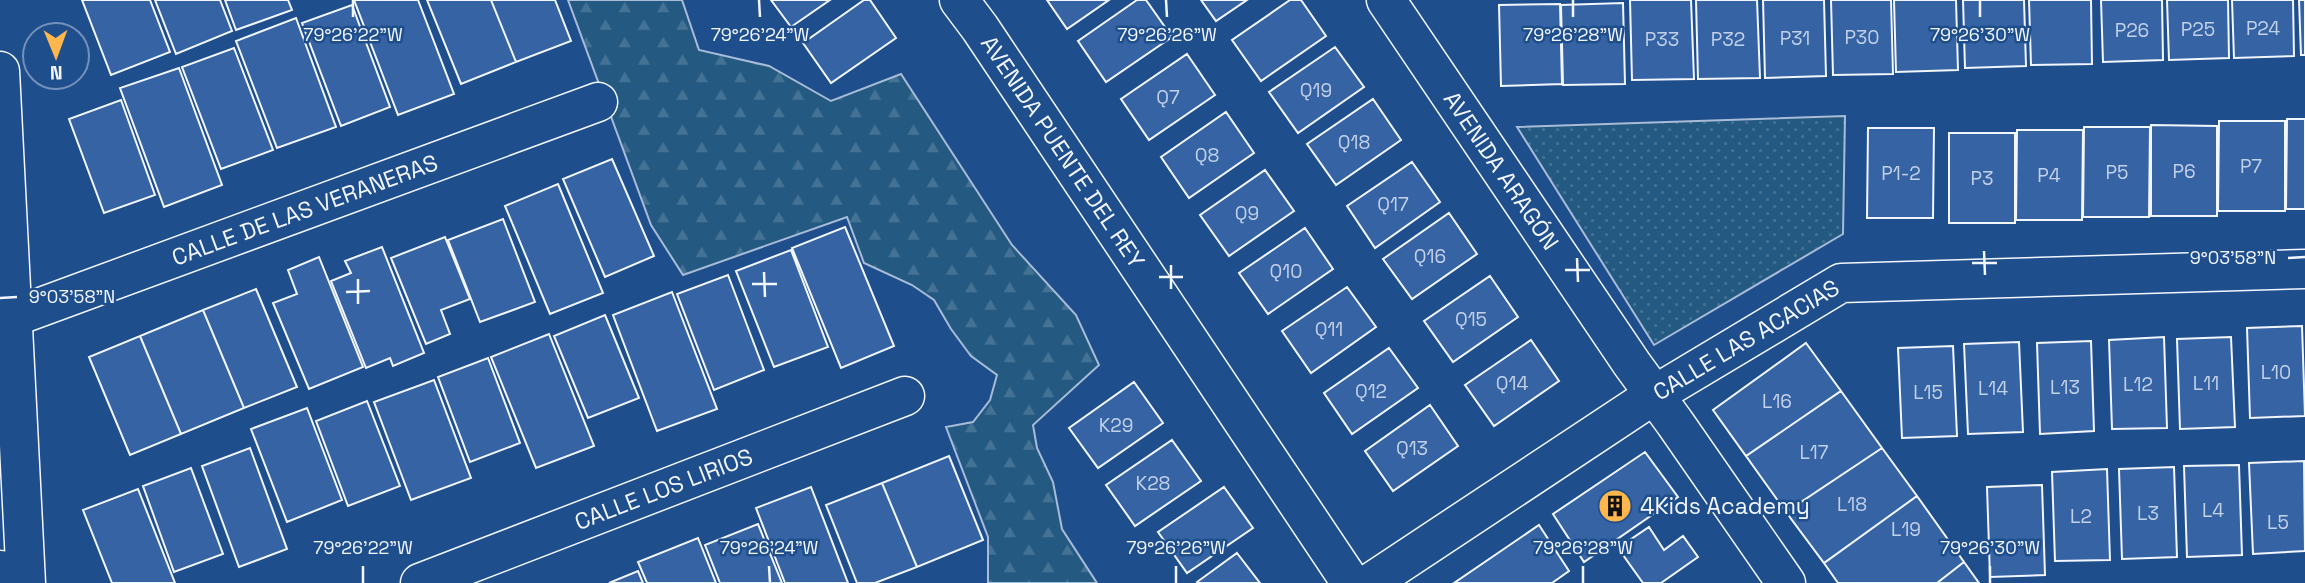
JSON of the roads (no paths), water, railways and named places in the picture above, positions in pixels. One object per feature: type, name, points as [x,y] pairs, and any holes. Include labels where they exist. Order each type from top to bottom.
[{"type":"street","name":"AVENIDA PUENTE DEL REY","points":[[960,0],[1351,583]]},
{"type":"street","name":"AVENIDA ARAGÓN","points":[[1387,0],[1654,395],[1786,583]]},
{"type":"street","points":[[0,71],[11,318],[17,576]]},
{"type":"street","name":"CALLE DE LAS VERANERAS","points":[[11,318],[598,102]]},
{"type":"street","name":"CALLE LAS ACACIAS","points":[[1370,583],[1654,395],[1842,283],[2305,269]]},
{"type":"street","name":"CALLE LOS LIRIOS","points":[[420,583],[905,396]]},
{"type":"place","name":"4Kids Academy","points":[[1615,506]]}]
